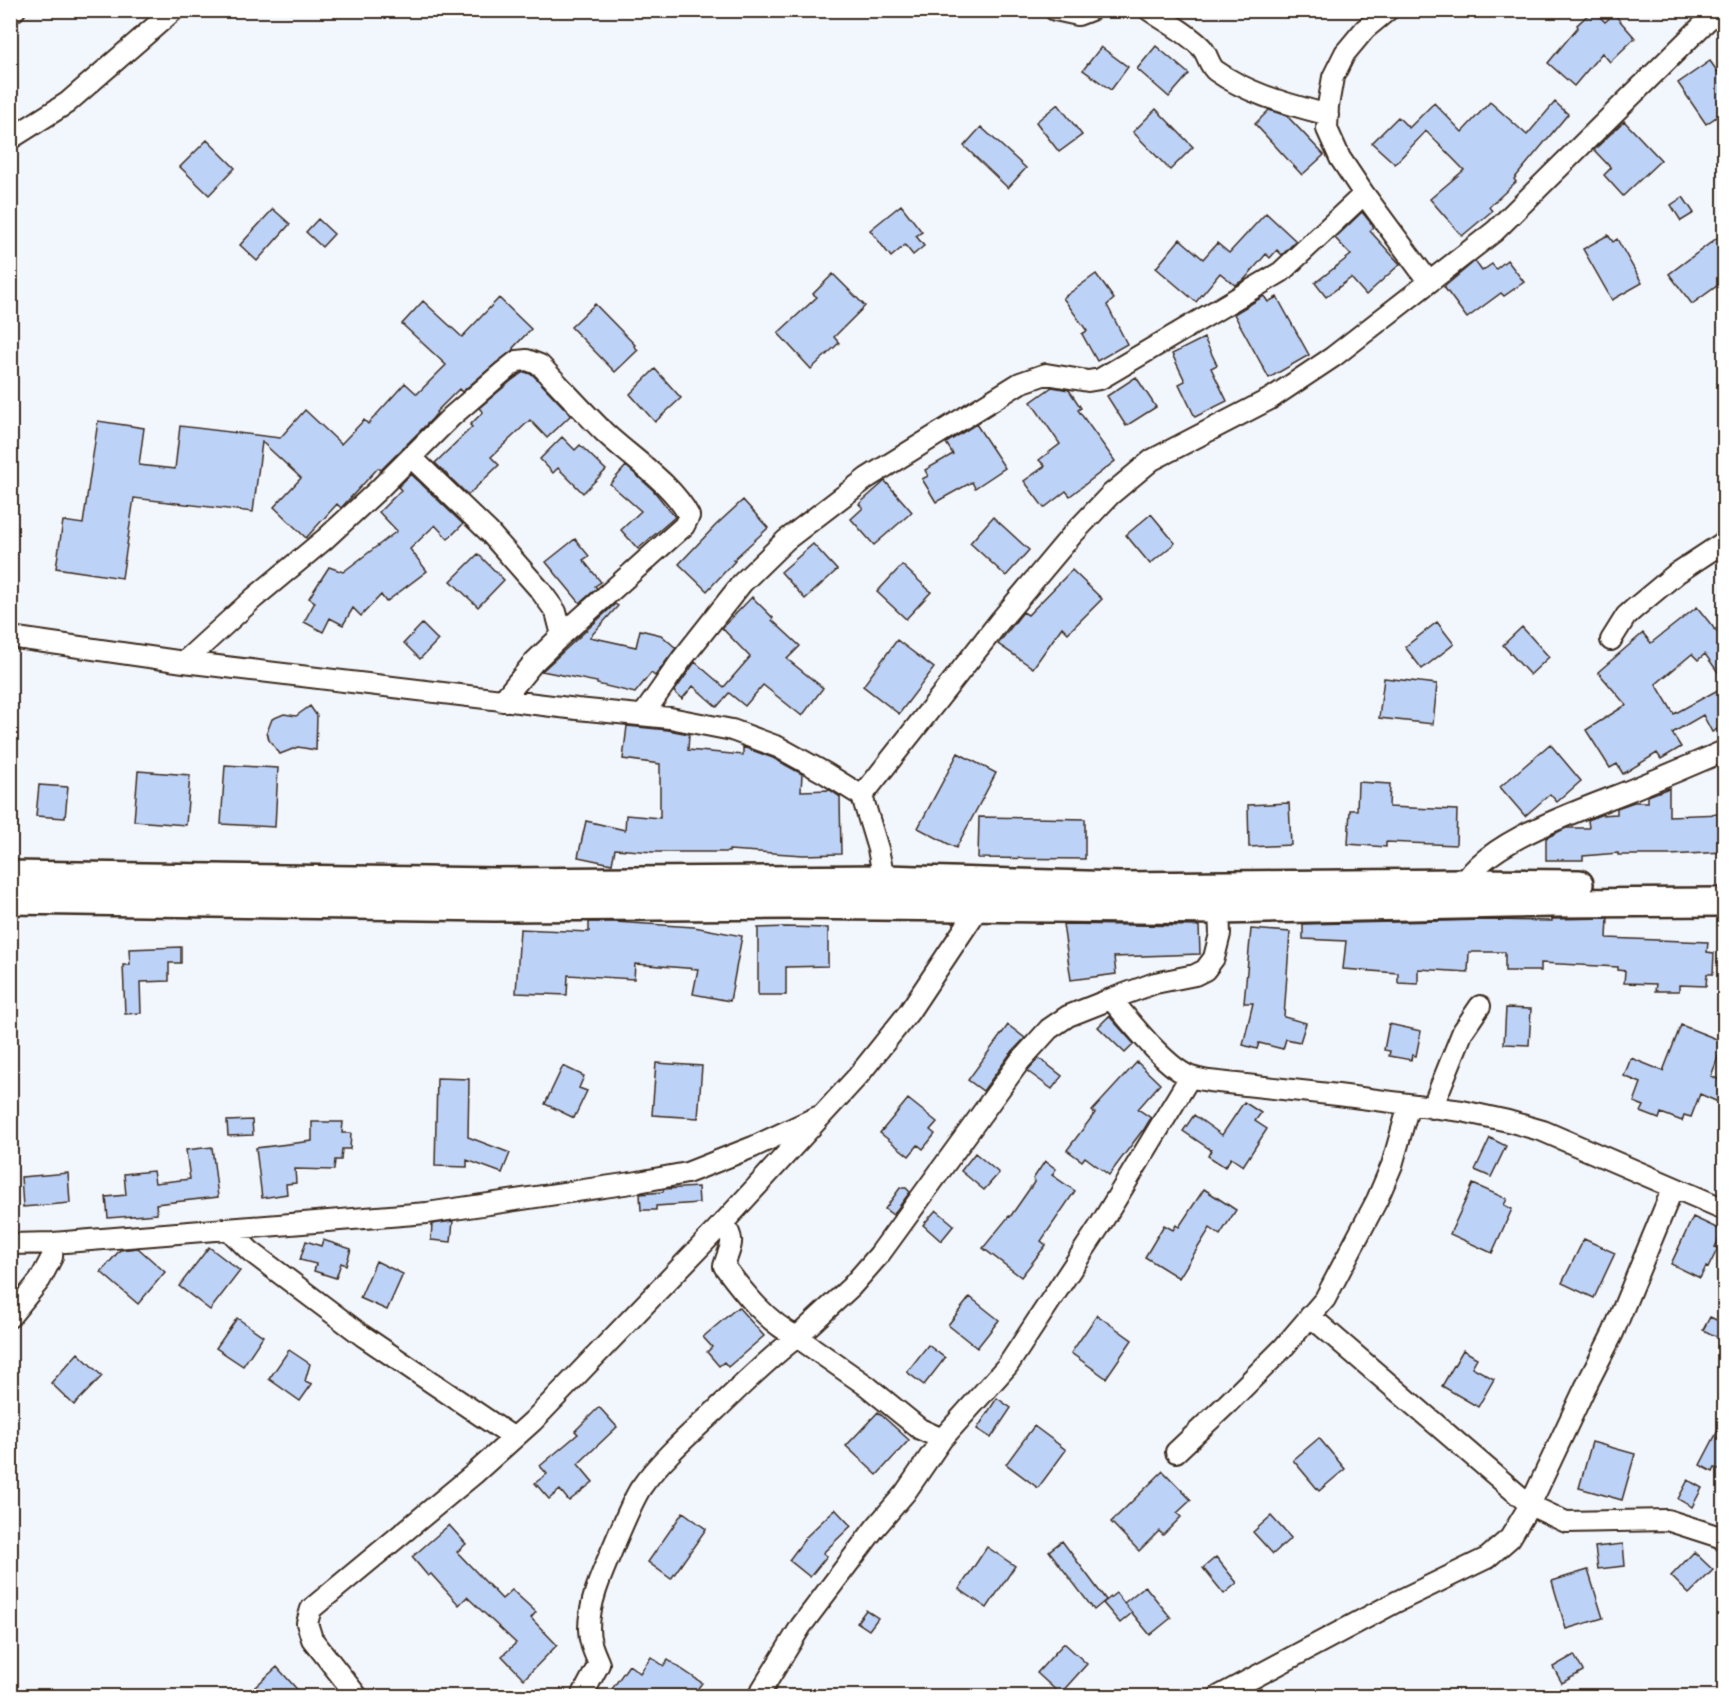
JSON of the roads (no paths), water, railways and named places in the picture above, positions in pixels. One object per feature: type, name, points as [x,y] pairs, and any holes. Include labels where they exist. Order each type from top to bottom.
[{"type":"main road","points":[[10,875],[307,891],[496,895],[694,893],[885,879],[1120,886],[1220,898]]},
{"type":"main road","points":[[1459,894],[1547,885],[1725,884]]},
{"type":"main road","points":[[10,900],[307,891]]},
{"type":"main road","points":[[694,893],[792,905],[890,908],[1220,898],[1459,894],[1725,902]]},
{"type":"street","points":[[10,14],[15,10]]},
{"type":"street","points":[[10,139],[67,103],[174,10]]},
{"type":"street","points":[[1055,10],[1078,15],[1091,10]]},
{"type":"street","points":[[1149,10],[1203,49],[1213,69],[1236,84],[1268,98],[1328,115]]},
{"type":"street","points":[[1388,10],[1365,29],[1345,53],[1332,77],[1327,129],[1340,158],[1429,282]]},
{"type":"street","points":[[862,796],[999,622],[1072,535],[1110,495],[1152,460],[1270,399],[1333,357],[1495,231],[1718,10]]},
{"type":"street","points":[[643,716],[682,659],[742,583],[786,540],[867,478],[1020,383],[1046,374],[1088,381],[1100,379],[1281,272],[1364,194]]},
{"type":"street","points":[[184,662],[254,598],[325,539],[451,417],[517,361],[527,360],[540,365],[604,432],[673,493],[683,504],[689,516],[684,526],[534,662],[502,700]]},
{"type":"street","points":[[411,457],[489,532],[540,590],[556,612],[562,635]]},
{"type":"street","points":[[1611,640],[1626,616],[1635,608],[1677,573],[1725,542]]},
{"type":"street","points":[[10,637],[184,662],[670,718],[732,730],[778,747],[862,796],[878,849],[890,908]]},
{"type":"street","points":[[1459,894],[1486,859],[1528,833],[1725,750]]},
{"type":"street","points":[[357,1696],[312,1639],[307,1623],[311,1609],[474,1474],[533,1421],[723,1223],[858,1076],[909,1012],[980,907],[993,882]]},
{"type":"street","points":[[582,1696],[599,1664],[590,1643],[589,1629],[595,1595],[619,1533],[640,1489],[685,1439],[776,1353],[797,1337],[851,1287],[879,1255],[1020,1061],[1049,1029],[1068,1016],[1155,982],[1195,975],[1205,970],[1214,958],[1220,934],[1220,898]]},
{"type":"street","points":[[1111,999],[1171,1064],[1190,1077],[1462,1111],[1508,1121],[1543,1131],[1725,1209]]},
{"type":"street","points":[[1432,1108],[1463,1031],[1480,1006]]},
{"type":"street","points":[[758,1696],[801,1626],[875,1528],[905,1493],[942,1438],[1008,1365],[1099,1227],[1190,1077]]},
{"type":"street","points":[[1176,1452],[1267,1364],[1325,1299],[1377,1200],[1392,1165],[1409,1105]]},
{"type":"street","points":[[10,1244],[52,1243],[427,1213],[687,1173],[753,1147],[825,1113]]},
{"type":"street","points":[[1219,1696],[1396,1602],[1487,1558],[1510,1538],[1530,1505],[1613,1333],[1673,1188]]},
{"type":"street","points":[[723,1223],[731,1234],[731,1245],[724,1266],[738,1285],[774,1322],[867,1386],[920,1429],[942,1438]]},
{"type":"street","points":[[228,1229],[250,1251],[363,1336],[514,1438]]},
{"type":"street","points":[[10,1317],[40,1280],[52,1257],[52,1243]]},
{"type":"street","points":[[1310,1316],[1530,1505],[1566,1522],[1667,1520],[1724,1539]]}]
